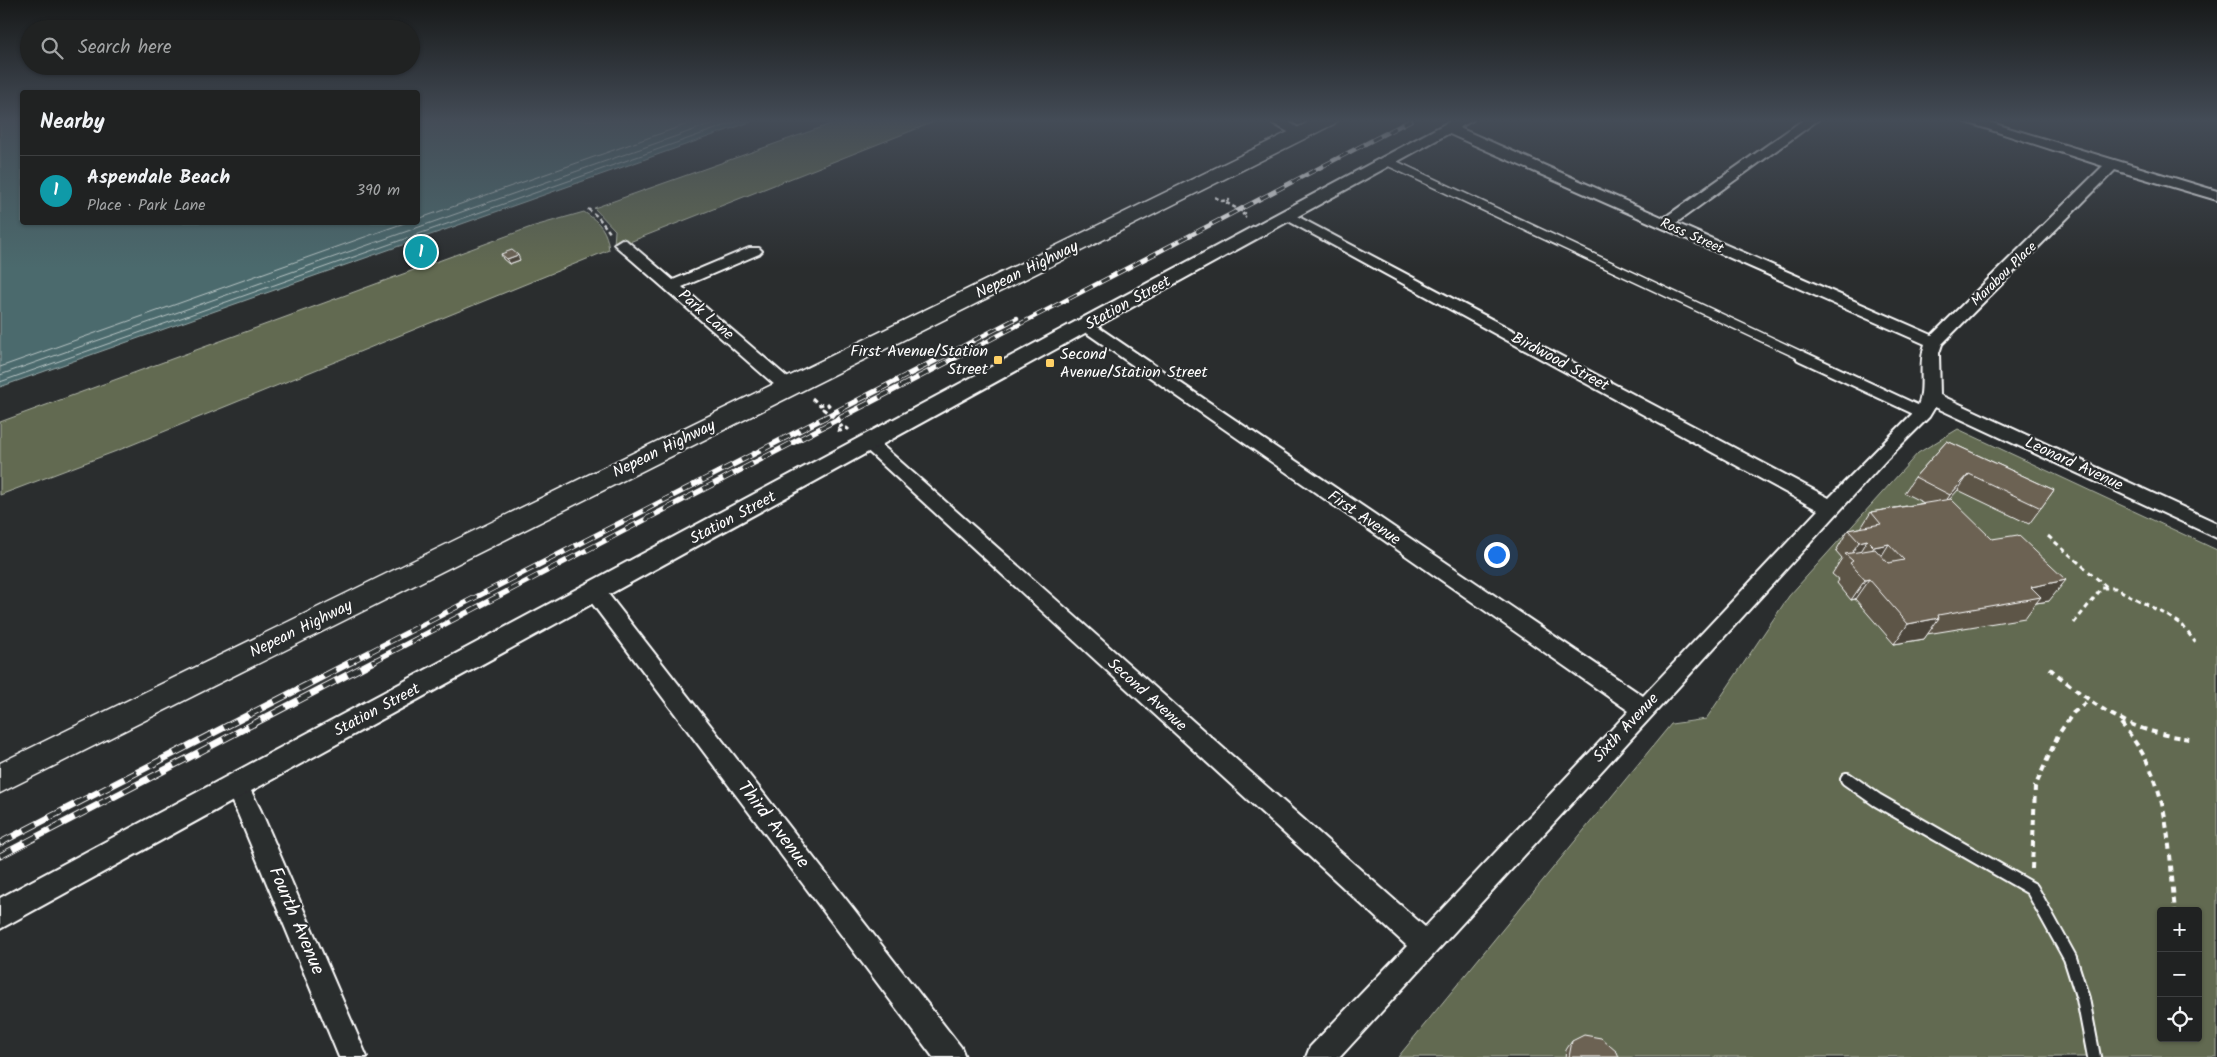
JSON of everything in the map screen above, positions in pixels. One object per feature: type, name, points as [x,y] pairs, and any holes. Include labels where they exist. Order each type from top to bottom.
[{"type":"highway","name":"Nepean Highway","points":[[0,778],[1230,169]]},
{"type":"street","name":"Station Street","points":[[0,914],[1376,169]]},
{"type":"street","name":"Ross Street","points":[[1541,169],[1934,342]]},
{"type":"street","points":[[1665,224],[1742,169]]},
{"type":"street","name":"Marabou Place","points":[[1934,342],[2108,169]]},
{"type":"street","points":[[2127,169],[2217,196]]},
{"type":"street","name":"Birdwood Street","points":[[1288,217],[1831,508]]},
{"type":"street","name":"Park Lane","points":[[622,244],[789,388]]},
{"type":"street","points":[[672,286],[754,251]]},
{"type":"street","name":"First Avenue","points":[[1086,326],[1644,709]]},
{"type":"street","points":[[1927,406],[1930,353],[1934,342]]},
{"type":"street","name":"Sixth Avenue","points":[[1320,1057],[1927,406]]},
{"type":"street","name":"Leonard Avenue","points":[[1927,406],[2217,531]]},
{"type":"street","name":"Second Avenue","points":[[869,444],[1426,945]]},
{"type":"street","name":"Third Avenue","points":[[595,592],[951,1057]]},
{"type":"street","name":"Fourth Avenue","points":[[236,786],[249,811],[353,1057]]},
{"type":"lane","points":[[1405,169],[1927,406]]},
{"type":"lane","points":[[1848,779],[1877,800],[2032,889],[2070,958],[2083,999],[2094,1057]]},
{"type":"path","points":[[1208,180],[1223,189],[1212,196],[1222,201],[1229,200],[1225,202],[1245,213],[1242,215],[1254,218],[1250,220],[1266,229]]},
{"type":"path","points":[[588,209],[598,217],[612,235],[612,248],[622,244]]},
{"type":"path","points":[[812,376],[827,388],[810,397],[820,405],[827,403],[829,405],[823,409],[843,425],[836,428],[840,431],[847,428],[852,432],[844,436]]},
{"type":"path","points":[[2048,536],[2108,588]]},
{"type":"path","points":[[2074,623],[2102,588],[2115,588],[2133,595],[2183,626],[2195,642]]},
{"type":"path","points":[[2049,668],[2121,723],[2163,737],[2190,739]]},
{"type":"path","points":[[2032,889],[2035,787],[2058,735],[2073,713],[2089,700]]},
{"type":"path","points":[[2121,723],[2139,747],[2153,775],[2162,814],[2174,907]]},
{"type":"green space","points":[[703,169],[814,169],[627,243],[614,245],[615,230],[594,208]]},
{"type":"green space","points":[[584,212],[602,228],[609,250],[119,450],[0,495],[0,422],[531,227]]},
{"type":"green space","points":[[1958,429],[2217,550],[2217,1057],[1398,1057],[1671,724],[1706,719],[1789,596],[1918,453]]},
{"type":"water","points":[[0,169],[20,169],[20,225],[420,225],[420,169],[616,169],[0,387]]},
{"type":"building","points":[[512,250],[518,255],[507,259],[501,254]]},
{"type":"building","points":[[1947,441],[2054,490],[2041,508],[1969,474],[1950,495],[1915,477]]},
{"type":"building","points":[[1951,499],[1992,539],[2018,535],[2066,580],[2031,587],[2041,597],[1938,615],[1939,618],[1908,624],[1869,579],[1865,580],[1850,563],[1853,561],[1845,554],[1875,549],[1888,563],[1904,560],[1889,544],[1874,547],[1867,540],[1859,542],[1848,530],[1881,524],[1871,512]]},
{"type":"building","points":[[1584,1035],[1601,1038],[1617,1052],[1619,1057],[1569,1057],[1572,1041]]},
{"type":"railway","points":[[957,357],[1317,169]]},
{"type":"railway","points":[[942,357],[1017,318]]},
{"type":"railway","points":[[350,662],[944,356]]},
{"type":"railway","points":[[372,662],[959,356]]},
{"type":"railway","points":[[0,843],[353,661]]},
{"type":"railway","points":[[0,856],[374,661]]},
{"type":"place","name":"Aspendale Beach","points":[[421,252]]},
{"type":"place","name":"First Avenue/Station Street","points":[[998,360]]},
{"type":"place","name":"Second Avenue/Station Street","points":[[1050,363]]}]
